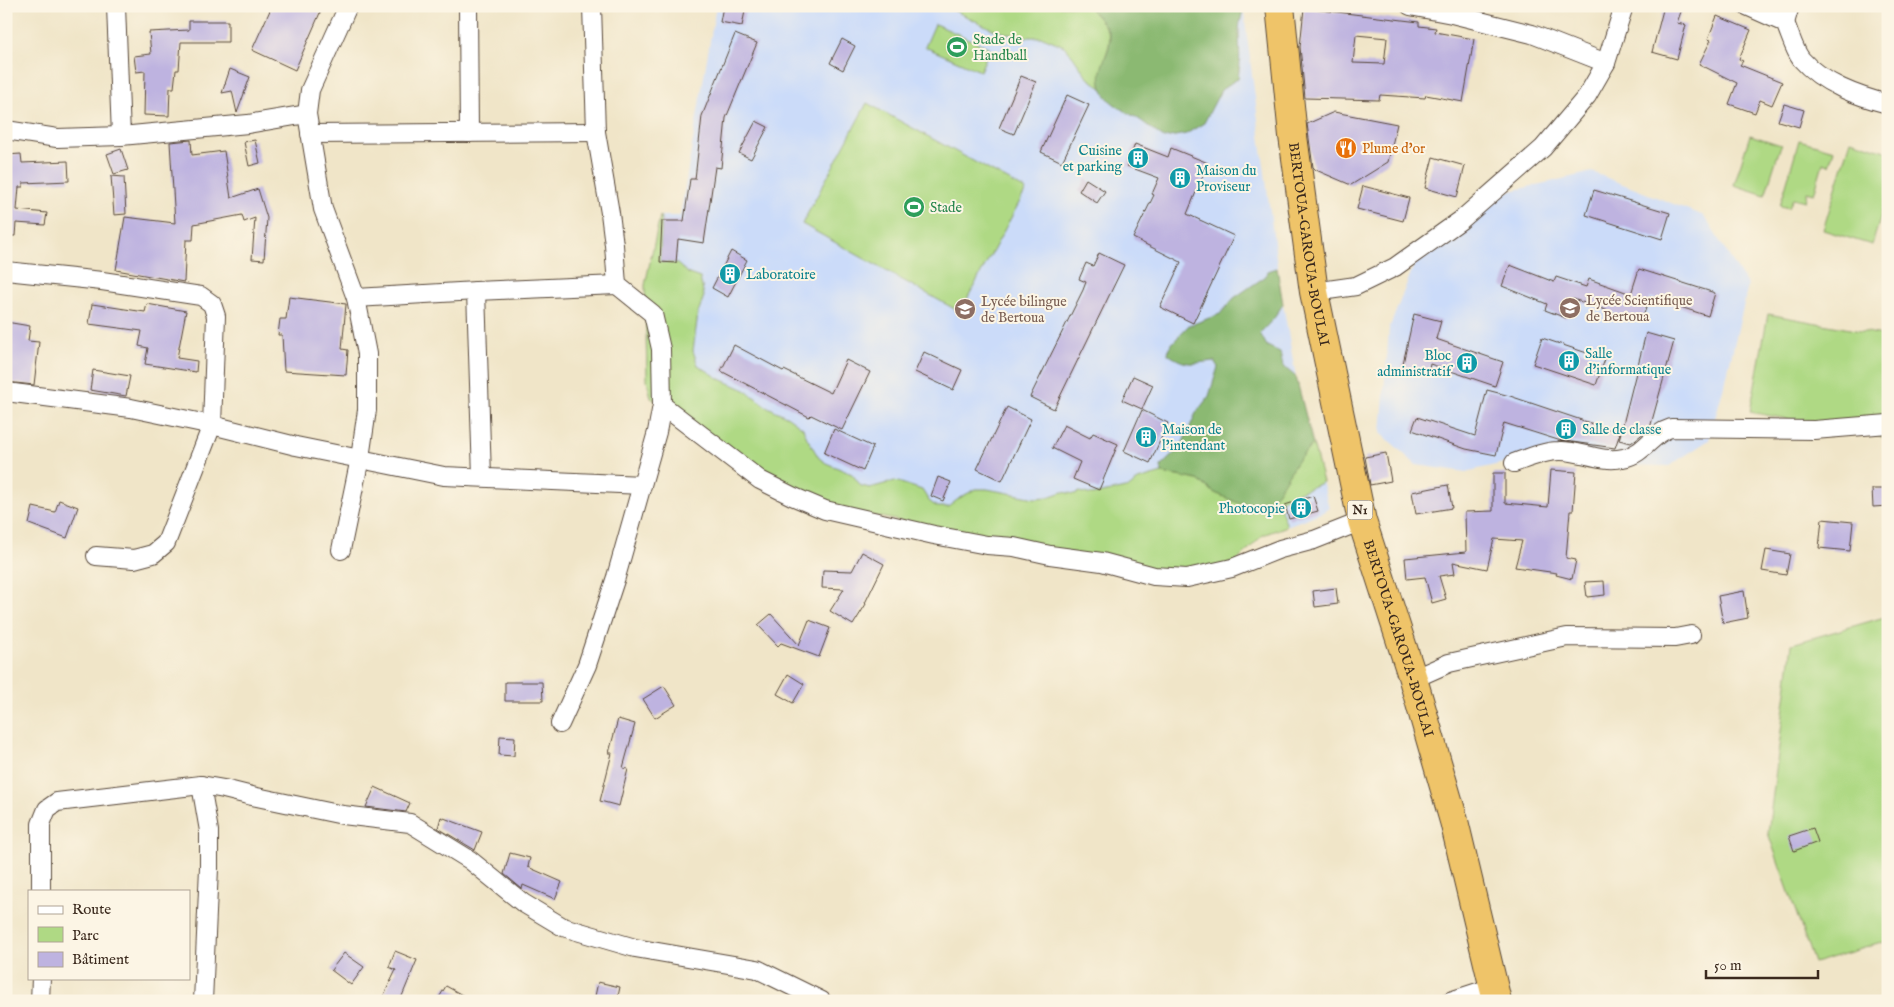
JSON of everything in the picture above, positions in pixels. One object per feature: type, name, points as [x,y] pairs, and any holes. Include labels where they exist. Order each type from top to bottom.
[{"type":"highway","name":"BERTOUA-GAROUA-BOULAI","points":[[1280,6],[1293,136],[1314,292],[1362,521],[1413,678],[1454,821],[1495,994]]},
{"type":"street","points":[[116,6],[121,136]]},
{"type":"street","points":[[341,550],[360,458],[367,410],[368,354],[356,298],[324,208],[306,114],[310,90],[348,6]]},
{"type":"street","points":[[468,6],[469,133]]},
{"type":"street","points":[[592,6],[596,132],[610,213],[616,285]]},
{"type":"street","points":[[1410,6],[1452,14],[1532,34],[1606,62]]},
{"type":"street","points":[[1314,292],[1356,286],[1395,267],[1462,220],[1544,148],[1586,96],[1606,62],[1624,6]]},
{"type":"street","points":[[1747,6],[1785,23]]},
{"type":"street","points":[[1790,6],[1785,23],[1800,58],[1825,80],[1888,104]]},
{"type":"street","points":[[6,130],[57,138],[121,136],[248,124],[306,114]]},
{"type":"street","points":[[310,134],[596,132]]},
{"type":"street","points":[[6,271],[102,281],[201,296],[212,304],[216,316],[212,425],[166,543],[153,554],[134,559],[96,556]]},
{"type":"street","points":[[356,298],[476,290],[616,285],[652,314],[661,350],[662,405],[657,432],[616,577],[587,665],[560,724]]},
{"type":"street","points":[[476,290],[482,477]]},
{"type":"street","points":[[6,392],[131,408],[212,425],[296,446],[444,476],[642,485]]},
{"type":"street","points":[[662,405],[760,480],[825,510],[978,544],[1014,547],[1050,555],[1102,562],[1154,576],[1187,578],[1224,570],[1258,559],[1280,549],[1314,540],[1362,521]]},
{"type":"street","points":[[1514,463],[1539,454],[1558,451],[1579,453],[1601,459],[1626,458],[1637,454],[1657,434],[1671,428],[1814,430],[1888,424]]},
{"type":"street","points":[[1413,678],[1450,663],[1567,636],[1674,638],[1691,635]]},
{"type":"street","points":[[41,890],[41,824],[47,809],[57,802],[201,786],[224,789],[343,815],[410,823],[470,860],[523,903],[563,927],[635,948],[757,970],[822,1001]]},
{"type":"street","points":[[201,786],[209,831],[203,1001]]},
{"type":"street","points":[[40,980],[40,1001]]},
{"type":"street","points":[[1450,1001],[1495,994]]},
{"type":"shaded area","name":"Lycée bilingue de Bertoua","points":[[716,6],[1243,6],[1280,287],[1296,377],[1329,508],[1263,535],[1236,562],[964,538],[679,414],[651,398],[647,380],[645,285],[660,216],[680,216]]},
{"type":"shaded area","name":"Lycée Scientifique de Bertoua","points":[[1592,172],[1704,216],[1748,286],[1726,379],[1709,440],[1669,466],[1605,465],[1524,458],[1466,472],[1416,465],[1381,433],[1389,329],[1416,260],[1481,198]]},
{"type":"green space","points":[[945,6],[1091,6],[1091,10],[1108,32],[1110,41],[1102,66],[1101,81],[1103,89],[1088,78],[1064,46],[1043,37],[1019,37],[992,29]]},
{"type":"green space","points":[[1091,6],[1243,6],[1239,27],[1240,59],[1238,78],[1221,90],[1204,123],[1186,134],[1164,138],[1143,122],[1118,107],[1103,91],[1100,78],[1110,39],[1108,31],[1091,10]]},
{"type":"green space","name":"Stade de Handball","points":[[935,24],[990,48],[980,71],[925,47]]},
{"type":"green space","name":"Stade","points":[[867,103],[1026,190],[960,312],[802,224]]},
{"type":"green space","points":[[1750,135],[1781,145],[1765,195],[1734,185]]},
{"type":"green space","points":[[1799,140],[1834,150],[1829,165],[1823,163],[1814,194],[1807,192],[1805,201],[1793,198],[1789,208],[1780,206]]},
{"type":"green space","points":[[1851,140],[1888,152],[1888,193],[1872,245],[1823,230]]},
{"type":"green space","points":[[660,216],[662,221],[660,262],[676,263],[689,274],[700,278],[704,296],[698,313],[693,351],[698,365],[720,379],[745,390],[766,406],[788,417],[803,428],[819,458],[852,474],[861,486],[870,488],[895,481],[922,490],[929,501],[937,507],[948,507],[976,489],[987,489],[1035,498],[1048,497],[1062,492],[1075,494],[1080,492],[1092,495],[1130,487],[1138,480],[1162,473],[1198,480],[1215,493],[1246,505],[1266,502],[1272,498],[1297,461],[1313,444],[1323,482],[1282,500],[1281,509],[1287,526],[1263,535],[1236,562],[1185,576],[823,506],[769,483],[679,414],[651,398],[647,380],[645,285]]},
{"type":"green space","points":[[1277,268],[1283,304],[1275,317],[1260,333],[1267,346],[1280,352],[1283,366],[1296,377],[1313,444],[1297,461],[1272,498],[1260,505],[1246,505],[1215,493],[1198,480],[1162,473],[1161,466],[1181,447],[1196,413],[1209,396],[1218,367],[1214,361],[1185,362],[1168,354],[1169,347],[1188,326],[1220,314],[1234,298],[1266,276],[1268,271]]},
{"type":"green space","points":[[1768,314],[1888,336],[1888,438],[1750,412]]},
{"type":"green space","points":[[1888,616],[1888,941],[1814,963],[1768,833],[1792,644]]},
{"type":"building","points":[[272,6],[323,6],[295,70],[252,50]]},
{"type":"building","points":[[723,6],[746,6],[742,26],[720,22]]},
{"type":"building","points":[[1664,6],[1683,6],[1677,23],[1686,25],[1677,59],[1652,52]]},
{"type":"building","points":[[1304,8],[1419,22],[1419,26],[1436,28],[1435,32],[1474,39],[1463,102],[1426,95],[1425,98],[1380,95],[1379,100],[1305,98],[1300,47]],"holes":[[[1356,35],[1387,38],[1384,64],[1353,63]]]},
{"type":"building","points":[[1717,16],[1751,30],[1739,59],[1743,61],[1740,65],[1782,82],[1772,105],[1760,100],[1755,113],[1729,104],[1737,83],[1699,64],[1711,40],[1708,39]]},
{"type":"building","points":[[189,21],[228,21],[228,42],[181,42],[179,70],[176,70],[174,88],[170,88],[169,116],[144,115],[145,71],[136,72],[134,56],[151,54],[149,32],[189,30]]},
{"type":"building","points":[[735,34],[757,43],[726,118],[721,168],[715,167],[704,243],[678,239],[676,263],[660,262],[662,221],[684,221],[690,179],[695,179],[702,116]]},
{"type":"building","points":[[842,39],[855,46],[843,70],[830,63]]},
{"type":"building","points":[[230,69],[250,77],[237,113],[232,91],[222,93]]},
{"type":"building","points":[[1021,76],[1036,82],[1014,134],[999,128]]},
{"type":"building","points":[[1067,95],[1089,105],[1062,162],[1041,152]]},
{"type":"building","points":[[1784,104],[1804,110],[1799,127],[1778,121]]},
{"type":"building","name":"Plume d'or","points":[[1334,112],[1397,124],[1388,162],[1351,185],[1313,167],[1307,124]]},
{"type":"building","points":[[756,121],[768,127],[751,159],[739,153]]},
{"type":"building","points":[[191,140],[192,155],[224,151],[231,198],[258,189],[267,218],[264,260],[252,259],[255,218],[244,222],[242,215],[194,224],[193,240],[186,240],[184,282],[116,270],[125,217],[175,223],[170,142]]},
{"type":"building","points":[[255,140],[260,163],[249,166],[244,142]]},
{"type":"building","points":[[1135,144],[1168,157],[1171,148],[1208,163],[1187,214],[1234,236],[1193,323],[1160,307],[1181,262],[1133,238],[1154,195],[1152,194],[1159,178],[1127,166]]},
{"type":"building","points":[[121,149],[128,170],[114,174],[107,154]]},
{"type":"building","points":[[21,154],[22,163],[68,161],[69,181],[23,183],[23,187],[19,187],[17,210],[47,213],[45,225],[16,223],[15,236],[6,236],[6,155]]},
{"type":"building","points":[[1433,157],[1465,166],[1457,197],[1425,188]]},
{"type":"building","points":[[111,176],[124,177],[126,214],[114,215]]},
{"type":"building","points":[[1086,179],[1105,191],[1097,203],[1079,191]]},
{"type":"building","points":[[1363,186],[1409,198],[1403,221],[1357,209]]},
{"type":"building","points":[[1594,190],[1670,213],[1662,239],[1586,215]]},
{"type":"building","name":"Laboratoire","points":[[731,251],[747,260],[728,297],[712,288]]},
{"type":"building","points":[[1099,253],[1124,265],[1054,409],[1030,397],[1083,290],[1086,282],[1079,279],[1086,263],[1093,266]]},
{"type":"building","points":[[1510,265],[1554,282],[1556,277],[1586,287],[1589,279],[1631,294],[1639,269],[1715,293],[1708,316],[1650,297],[1641,322],[1573,299],[1566,318],[1545,310],[1547,304],[1502,286]]},
{"type":"building","points":[[289,297],[346,304],[342,349],[348,350],[346,375],[284,371],[282,335],[278,335],[280,319],[286,319]]},
{"type":"building","points":[[92,304],[145,312],[147,304],[186,311],[177,358],[197,361],[196,372],[145,364],[148,348],[139,346],[142,331],[89,324]]},
{"type":"building","points":[[1414,314],[1441,321],[1436,339],[1503,362],[1495,386],[1430,364],[1428,374],[1402,368]]},
{"type":"building","points":[[6,322],[30,326],[28,341],[39,342],[34,385],[6,382]]},
{"type":"building","name":"Salle de classe","points":[[1646,333],[1674,341],[1650,428],[1631,443],[1619,440]]},
{"type":"building","name":"Salle d'informatique","points":[[1542,338],[1605,359],[1596,385],[1533,364]]},
{"type":"building","points":[[734,345],[783,371],[831,393],[846,360],[870,372],[842,430],[811,415],[809,417],[721,371]]},
{"type":"building","points":[[924,352],[962,370],[953,390],[915,372]]},
{"type":"building","points":[[93,370],[130,376],[126,396],[90,390]]},
{"type":"building","points":[[1133,376],[1153,385],[1142,409],[1122,400]]},
{"type":"building","points":[[1487,390],[1620,433],[1615,448],[1558,440],[1504,423],[1496,455],[1466,449],[1412,430],[1417,417],[1475,436]]},
{"type":"building","points":[[1007,407],[1031,419],[1002,481],[977,469]]},
{"type":"building","name":"Maison de l'intendant","points":[[1142,410],[1168,423],[1150,463],[1124,451]]},
{"type":"building","points":[[1064,425],[1090,438],[1093,433],[1118,444],[1099,490],[1073,479],[1080,462],[1052,448]]},
{"type":"building","points":[[834,429],[873,447],[863,471],[824,453]]},
{"type":"building","points":[[1386,453],[1391,481],[1370,485],[1365,457]]},
{"type":"building","points":[[1551,470],[1576,472],[1573,511],[1570,511],[1566,558],[1576,560],[1572,579],[1556,575],[1557,573],[1515,567],[1522,541],[1494,539],[1487,569],[1453,562],[1455,574],[1439,576],[1446,599],[1432,603],[1425,577],[1407,579],[1405,558],[1466,552],[1465,512],[1493,511],[1493,473],[1505,473],[1505,503],[1548,507]]},
{"type":"building","points":[[938,477],[951,482],[943,501],[931,496]]},
{"type":"building","points":[[1448,485],[1452,508],[1416,514],[1412,492]]},
{"type":"building","points":[[1872,489],[1888,489],[1888,506],[1873,507]]},
{"type":"building","name":"Photocopie","points":[[1313,496],[1318,511],[1289,519],[1285,505]]},
{"type":"building","points":[[59,500],[78,507],[67,538],[29,524],[33,507],[55,512]]},
{"type":"building","points":[[1822,519],[1853,522],[1850,551],[1819,548]]},
{"type":"building","points":[[1766,550],[1790,554],[1786,575],[1762,571]]},
{"type":"building","points":[[862,552],[884,564],[866,604],[853,625],[830,611],[844,589],[822,588],[823,570],[852,571]]},
{"type":"building","points":[[1604,581],[1605,595],[1587,597],[1585,582]]},
{"type":"building","points":[[1336,588],[1338,604],[1315,607],[1313,591]]},
{"type":"building","points":[[1744,591],[1748,618],[1723,623],[1718,596]]},
{"type":"building","points":[[771,614],[799,645],[809,620],[830,628],[819,657],[781,643],[778,646],[758,625]]},
{"type":"building","points":[[788,674],[804,684],[793,703],[777,694]]},
{"type":"building","points":[[505,682],[542,682],[543,701],[505,701]]},
{"type":"building","points":[[664,686],[676,705],[655,718],[643,699]]},
{"type":"building","points":[[618,719],[635,724],[623,768],[628,769],[619,806],[600,801],[612,753],[609,753]]},
{"type":"building","points":[[500,736],[515,737],[514,756],[499,755]]},
{"type":"building","points":[[375,787],[410,803],[406,812],[366,807]]},
{"type":"building","points":[[441,817],[482,832],[475,850],[438,828]]},
{"type":"building","points":[[1813,828],[1818,842],[1794,851],[1789,836]]},
{"type":"building","points":[[510,853],[530,858],[528,867],[562,882],[555,899],[523,885],[522,889],[504,874]]},
{"type":"building","points":[[395,951],[417,960],[400,1001],[381,1001],[396,970],[389,967]]},
{"type":"building","points":[[344,953],[364,967],[351,985],[331,970]]},
{"type":"building","points":[[598,982],[620,987],[617,1001],[594,1001]]},
{"type":"building","points":[[446,986],[473,1001],[437,1001]]},
{"type":"place","name":"Stade de Handball","points":[[957,47]]},
{"type":"place","name":"Plume d'or","points":[[1346,148]]},
{"type":"place","name":"Cuisine et parking","points":[[1138,158]]},
{"type":"place","name":"Maison du Proviseur","points":[[1180,178]]},
{"type":"place","name":"Stade","points":[[914,207]]},
{"type":"place","name":"Laboratoire","points":[[730,274]]},
{"type":"place","name":"Lycée Scientifique de Bertoua","points":[[1570,308]]},
{"type":"place","name":"Lycée bilingue de Bertoua","points":[[965,309]]},
{"type":"place","name":"Salle d'informatique","points":[[1569,361]]},
{"type":"place","name":"Bloc administratif","points":[[1467,363]]},
{"type":"place","name":"Salle de classe","points":[[1566,429]]},
{"type":"place","name":"Maison de l'intendant","points":[[1146,437]]},
{"type":"place","name":"Photocopie","points":[[1301,508]]}]
